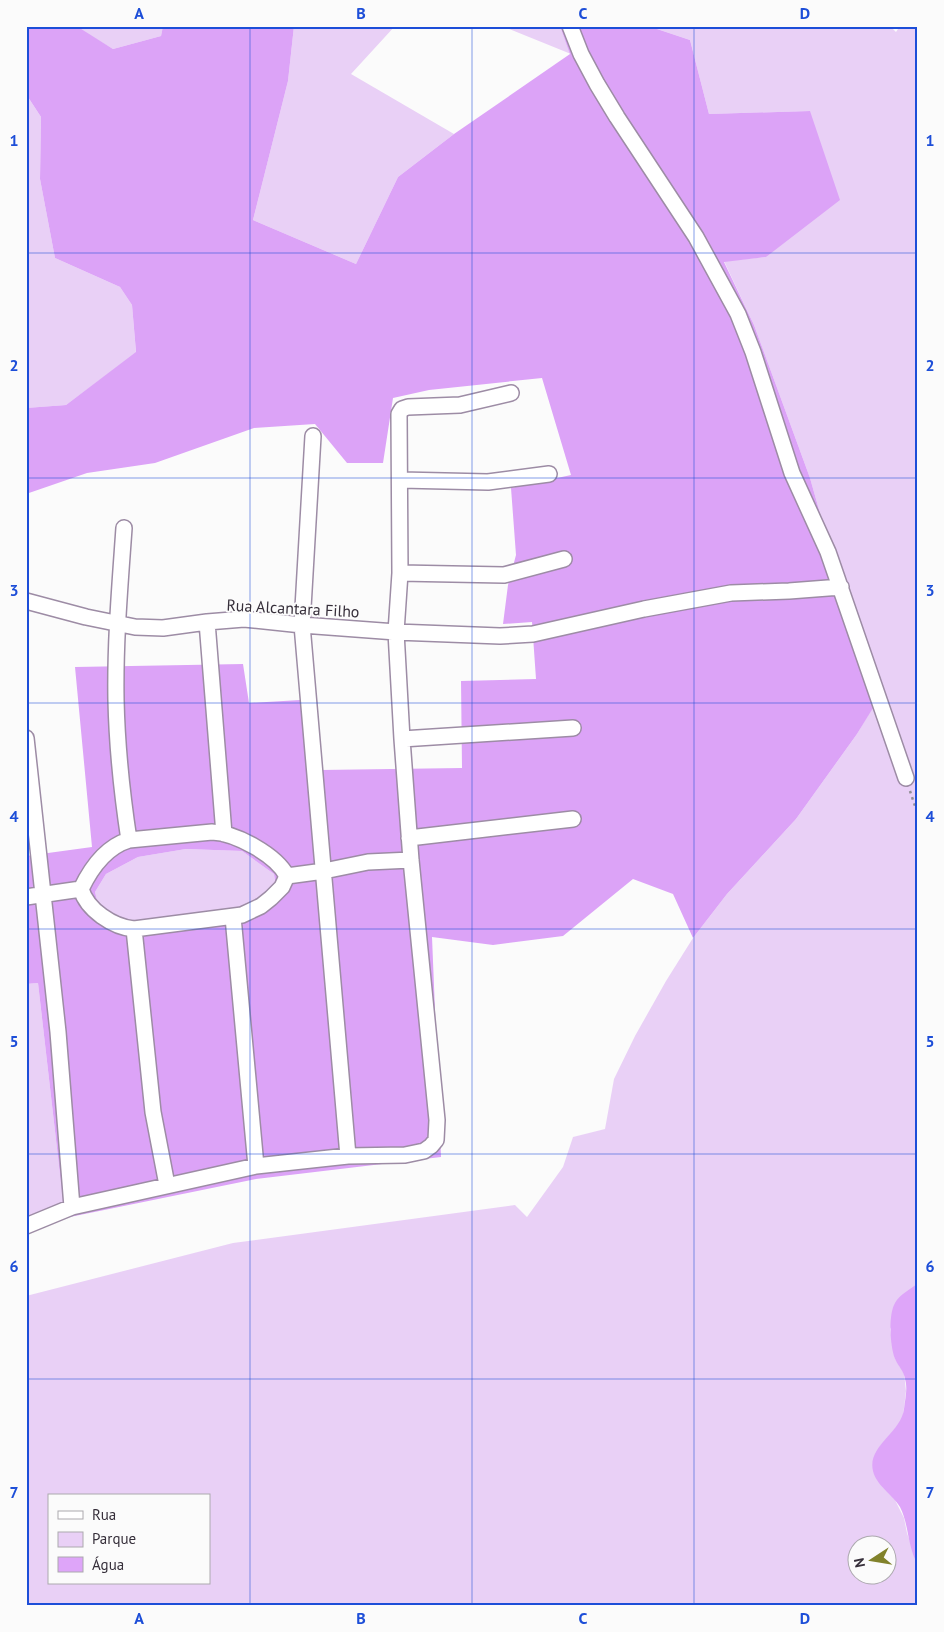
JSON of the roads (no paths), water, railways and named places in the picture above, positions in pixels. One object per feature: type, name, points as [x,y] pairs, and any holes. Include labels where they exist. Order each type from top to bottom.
[{"type":"street","points":[[570,26],[581,54],[602,92],[696,237],[738,314],[754,352],[792,473],[823,539],[841,587],[906,778]]},
{"type":"street","points":[[26,1226],[72,1207],[256,1166],[348,1156],[405,1155],[424,1152],[436,1140],[437,1120],[409,838],[396,632],[400,573],[401,480],[399,414],[402,409],[408,407],[460,405],[511,393]]},
{"type":"street","points":[[313,436],[302,625],[348,1156]]},
{"type":"street","points":[[401,480],[488,482],[549,474]]},
{"type":"street","points":[[124,528],[117,624],[116,708],[122,795],[129,840]]},
{"type":"street","points":[[400,573],[504,574],[564,559]]},
{"type":"street","name":"Rua Alcantara Filho","points":[[26,601],[117,624],[154,628],[244,619],[396,632],[500,636],[533,634],[644,609],[731,593],[841,587]]},
{"type":"street","points":[[207,622],[224,834]]},
{"type":"street","points":[[402,739],[573,728]]},
{"type":"street","points":[[26,738],[58,1032],[72,1207]]},
{"type":"street","points":[[409,838],[573,819]]},
{"type":"street","points":[[212,832],[224,834],[252,846],[271,858],[283,869],[287,876],[282,887],[261,906],[233,917],[134,929],[124,928],[109,922],[97,912],[83,894],[82,889],[104,854],[113,846],[129,840],[212,832]]},
{"type":"street","points":[[287,876],[368,862],[411,860]]},
{"type":"street","points":[[26,897],[82,889]]},
{"type":"street","points":[[233,917],[256,1166]]},
{"type":"street","points":[[134,929],[153,1112],[167,1185]]},
{"type":"water","points":[[918,1283],[918,1565],[914,1558],[900,1507],[878,1481],[873,1471],[872,1462],[879,1447],[902,1418],[906,1398],[904,1376],[895,1359],[892,1346],[890,1331],[891,1315],[895,1303],[900,1297]]}]
